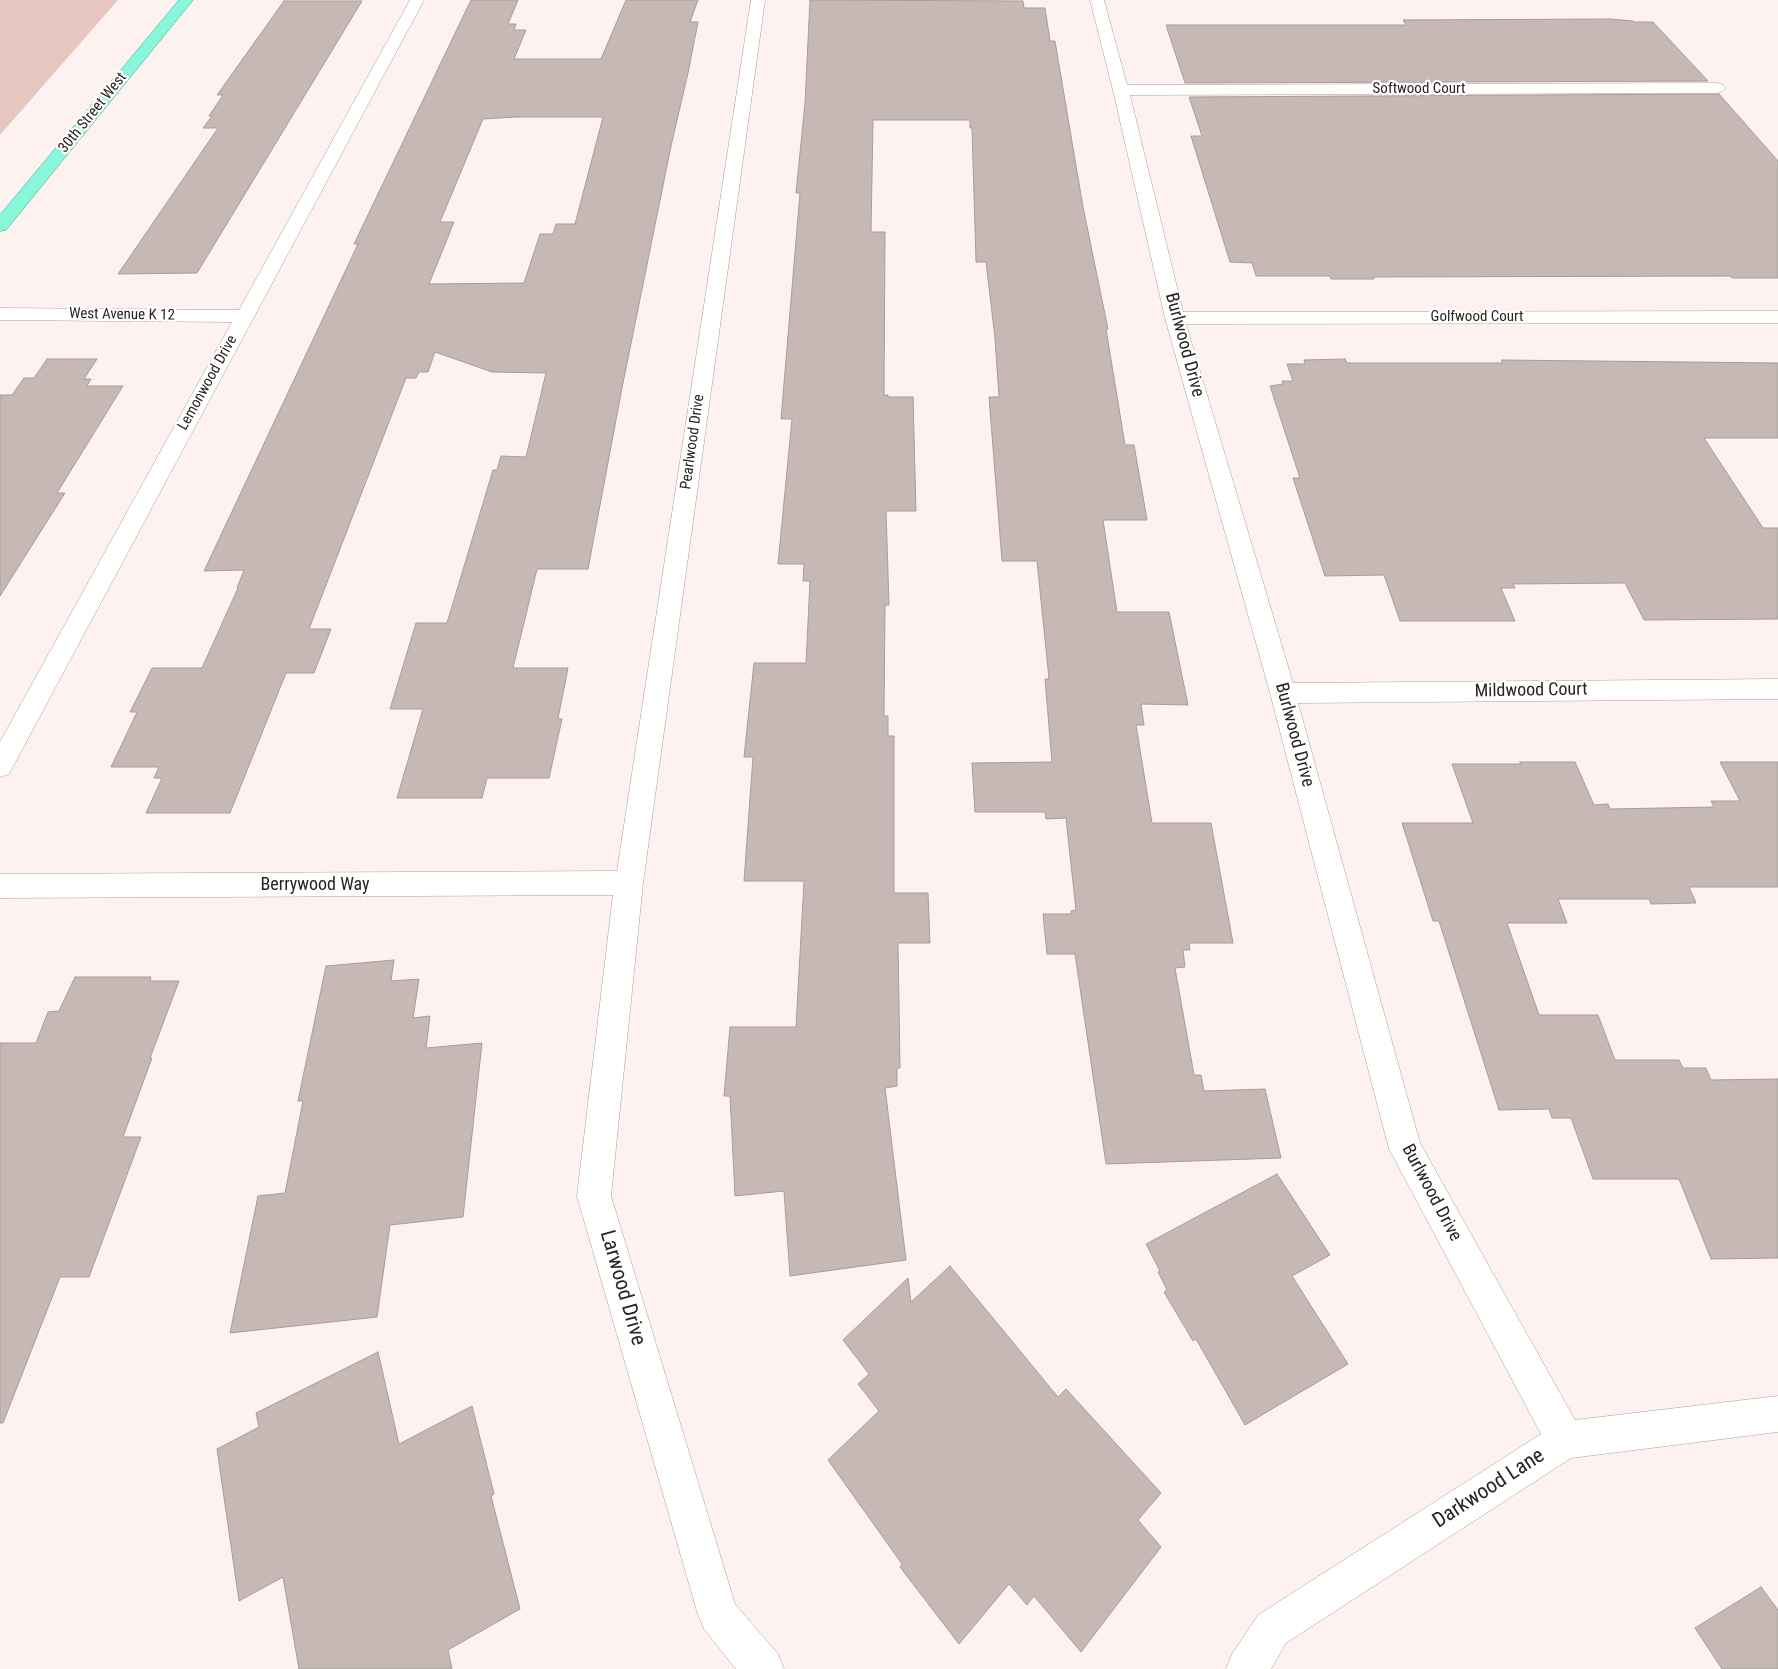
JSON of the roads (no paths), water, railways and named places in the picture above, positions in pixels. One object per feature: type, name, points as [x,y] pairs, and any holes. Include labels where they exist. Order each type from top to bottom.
[{"type":"main road","name":"30th Street West","points":[[0,226],[186,0]]},
{"type":"street","name":"Lemonwood Drive","points":[[0,766],[417,0]]},
{"type":"street","name":"Pearlwood Drive","points":[[629,884],[758,0]]},
{"type":"street","name":"Burlwood Drive","points":[[1097,0],[1121,90],[1175,318],[1283,693],[1405,1149],[1565,1440]]},
{"type":"street","name":"Softwood Court","points":[[1121,90],[1718,88]]},
{"type":"street","name":"West Avenue K 12","points":[[0,314],[245,316]]},
{"type":"street","name":"Golfwood Court","points":[[1175,318],[1778,317]]},
{"type":"street","name":"Mildwood Court","points":[[1283,693],[1778,689]]},
{"type":"street","name":"Berrywood Way","points":[[0,886],[629,884]]},
{"type":"street","name":"Larwood Drive","points":[[629,884],[594,1196],[718,1615],[763,1669]]},
{"type":"street","name":"Darkwood Lane","points":[[1247,1669],[1272,1629],[1565,1440],[1778,1414]]}]
